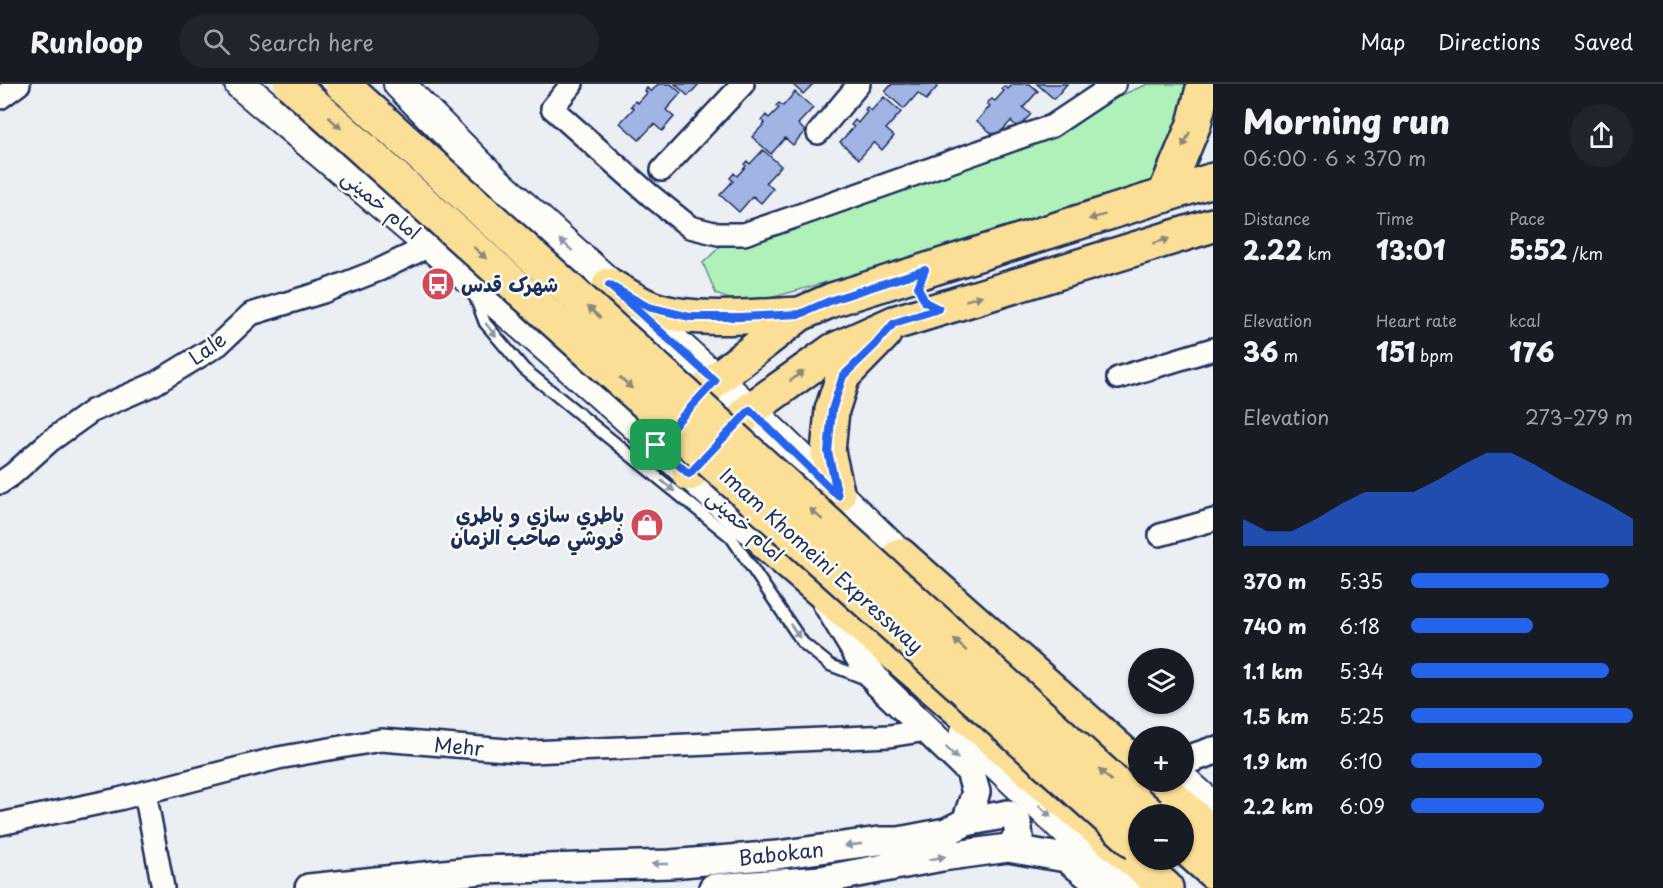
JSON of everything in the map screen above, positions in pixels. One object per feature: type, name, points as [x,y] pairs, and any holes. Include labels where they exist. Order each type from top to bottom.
[{"type":"main road","name":"امام خمینی","points":[[240,84],[431,245],[767,544],[1129,888]]},
{"type":"main road","name":"Imam Khomeini Expressway","points":[[291,84],[1128,836]]},
{"type":"main road","name":"Imam Khomeini Expressway","points":[[342,84],[1138,804]]},
{"type":"main road","points":[[1164,196],[1194,124],[1204,84]]},
{"type":"main road","points":[[336,165],[365,175],[383,175],[405,165],[410,159],[414,151],[414,141],[399,85]]},
{"type":"main road","points":[[399,85],[494,180],[715,381],[750,410],[900,555],[1128,757]]},
{"type":"main road","points":[[656,445],[715,381],[800,314],[832,300],[1213,180]]},
{"type":"main road","points":[[689,474],[750,410],[834,350],[894,323],[1213,225]]},
{"type":"main road","points":[[925,270],[918,287],[925,302],[939,309]]},
{"type":"main road","points":[[609,285],[648,307],[690,317],[800,314]]},
{"type":"main road","points":[[838,496],[828,452],[832,410],[843,376],[894,323]]},
{"type":"main road","points":[[767,544],[1166,888]]},
{"type":"main road","points":[[900,555],[1128,736]]},
{"type":"main road","points":[[1194,790],[1213,807]]},
{"type":"main road","points":[[1167,792],[1213,834]]},
{"type":"main road","points":[[1194,855],[1213,872]]},
{"type":"main road","points":[[1166,870],[1187,888]]},
{"type":"street","points":[[0,98],[19,84]]},
{"type":"street","points":[[572,84],[552,108],[650,195],[690,227],[718,234],[744,234],[794,218],[1052,126],[1115,84]]},
{"type":"street","points":[[663,170],[743,84]]},
{"type":"street","points":[[818,133],[859,84]]},
{"type":"street","points":[[1204,84],[1213,88]]},
{"type":"street","name":"Lale","points":[[0,483],[50,441],[92,411],[154,384],[218,345],[251,314],[322,292],[379,270],[431,245]]},
{"type":"street","points":[[1118,378],[1213,349]]},
{"type":"street","points":[[1160,535],[1213,520]]},
{"type":"street","points":[[822,596],[860,658],[879,684],[970,771],[976,792],[966,822]]},
{"type":"street","name":"Mehr","points":[[0,824],[145,792],[278,758],[381,740],[531,752],[890,736],[927,730]]},
{"type":"street","points":[[1194,758],[1213,751]]},
{"type":"street","points":[[145,792],[163,888]]},
{"type":"street","name":"Babokan","points":[[309,888],[482,870],[670,864],[777,855],[879,841],[899,841],[946,832],[966,822],[1008,814],[1017,822],[1019,837],[1008,848]]},
{"type":"street","name":"Babokan","points":[[713,888],[821,880],[942,857],[1008,848],[1066,858],[1104,888]]},
{"type":"lane","points":[[467,277],[484,322],[524,369],[731,537],[802,643],[830,665],[879,684]]},
{"type":"green space","points":[[1148,84],[1186,84],[1192,87],[1156,190],[745,305],[716,294],[703,263],[725,242],[1056,133],[1124,94]]},
{"type":"building","points":[[658,84],[671,84],[681,93],[666,110],[674,117],[662,131],[654,124],[639,140],[620,123],[634,108],[631,106],[635,101],[638,103],[647,93],[645,91],[647,88],[651,92]]},
{"type":"building","points":[[675,84],[699,84],[688,96]]},
{"type":"building","points":[[792,84],[813,84],[803,94]]},
{"type":"building","points":[[892,84],[936,84],[938,86],[926,100],[918,93],[904,109],[885,92]]},
{"type":"building","points":[[1013,84],[1030,84],[1038,91],[1023,108],[1031,114],[1018,128],[1011,121],[996,137],[977,121],[990,106],[987,103],[992,99],[995,101],[1004,91],[1001,89],[1004,86],[1008,89]]},
{"type":"building","points":[[1037,84],[1067,84],[1054,99]]},
{"type":"building","points":[[795,92],[813,108],[798,124],[805,131],[793,145],[785,138],[771,154],[752,137],[765,123],[762,120],[766,115],[769,118],[779,108],[776,106],[779,103],[783,106]]},
{"type":"building","points":[[884,97],[901,112],[886,129],[894,136],[882,150],[874,142],[859,159],[840,142],[854,127],[851,125],[855,120],[858,123],[867,112],[865,110],[867,107],[871,111]]},
{"type":"building","points":[[763,150],[781,166],[766,182],[773,189],[761,203],[753,196],[739,212],[720,195],[733,181],[730,178],[734,173],[737,176],[746,166],[744,164],[747,161],[750,164]]},
{"type":"place","name":"شهرک قدس","points":[[438,284]]},
{"type":"place","name":"باطري سازي و باطري فروشي صاحب الزمان","points":[[647,525]]},
{"type":"route","points":[[925,270],[918,287],[925,302],[939,309],[894,323],[843,376],[832,410],[828,452],[838,496],[750,410],[689,474],[656,445],[715,381],[609,285],[648,307],[690,317],[740,317],[800,314],[832,300],[925,270]]}]
